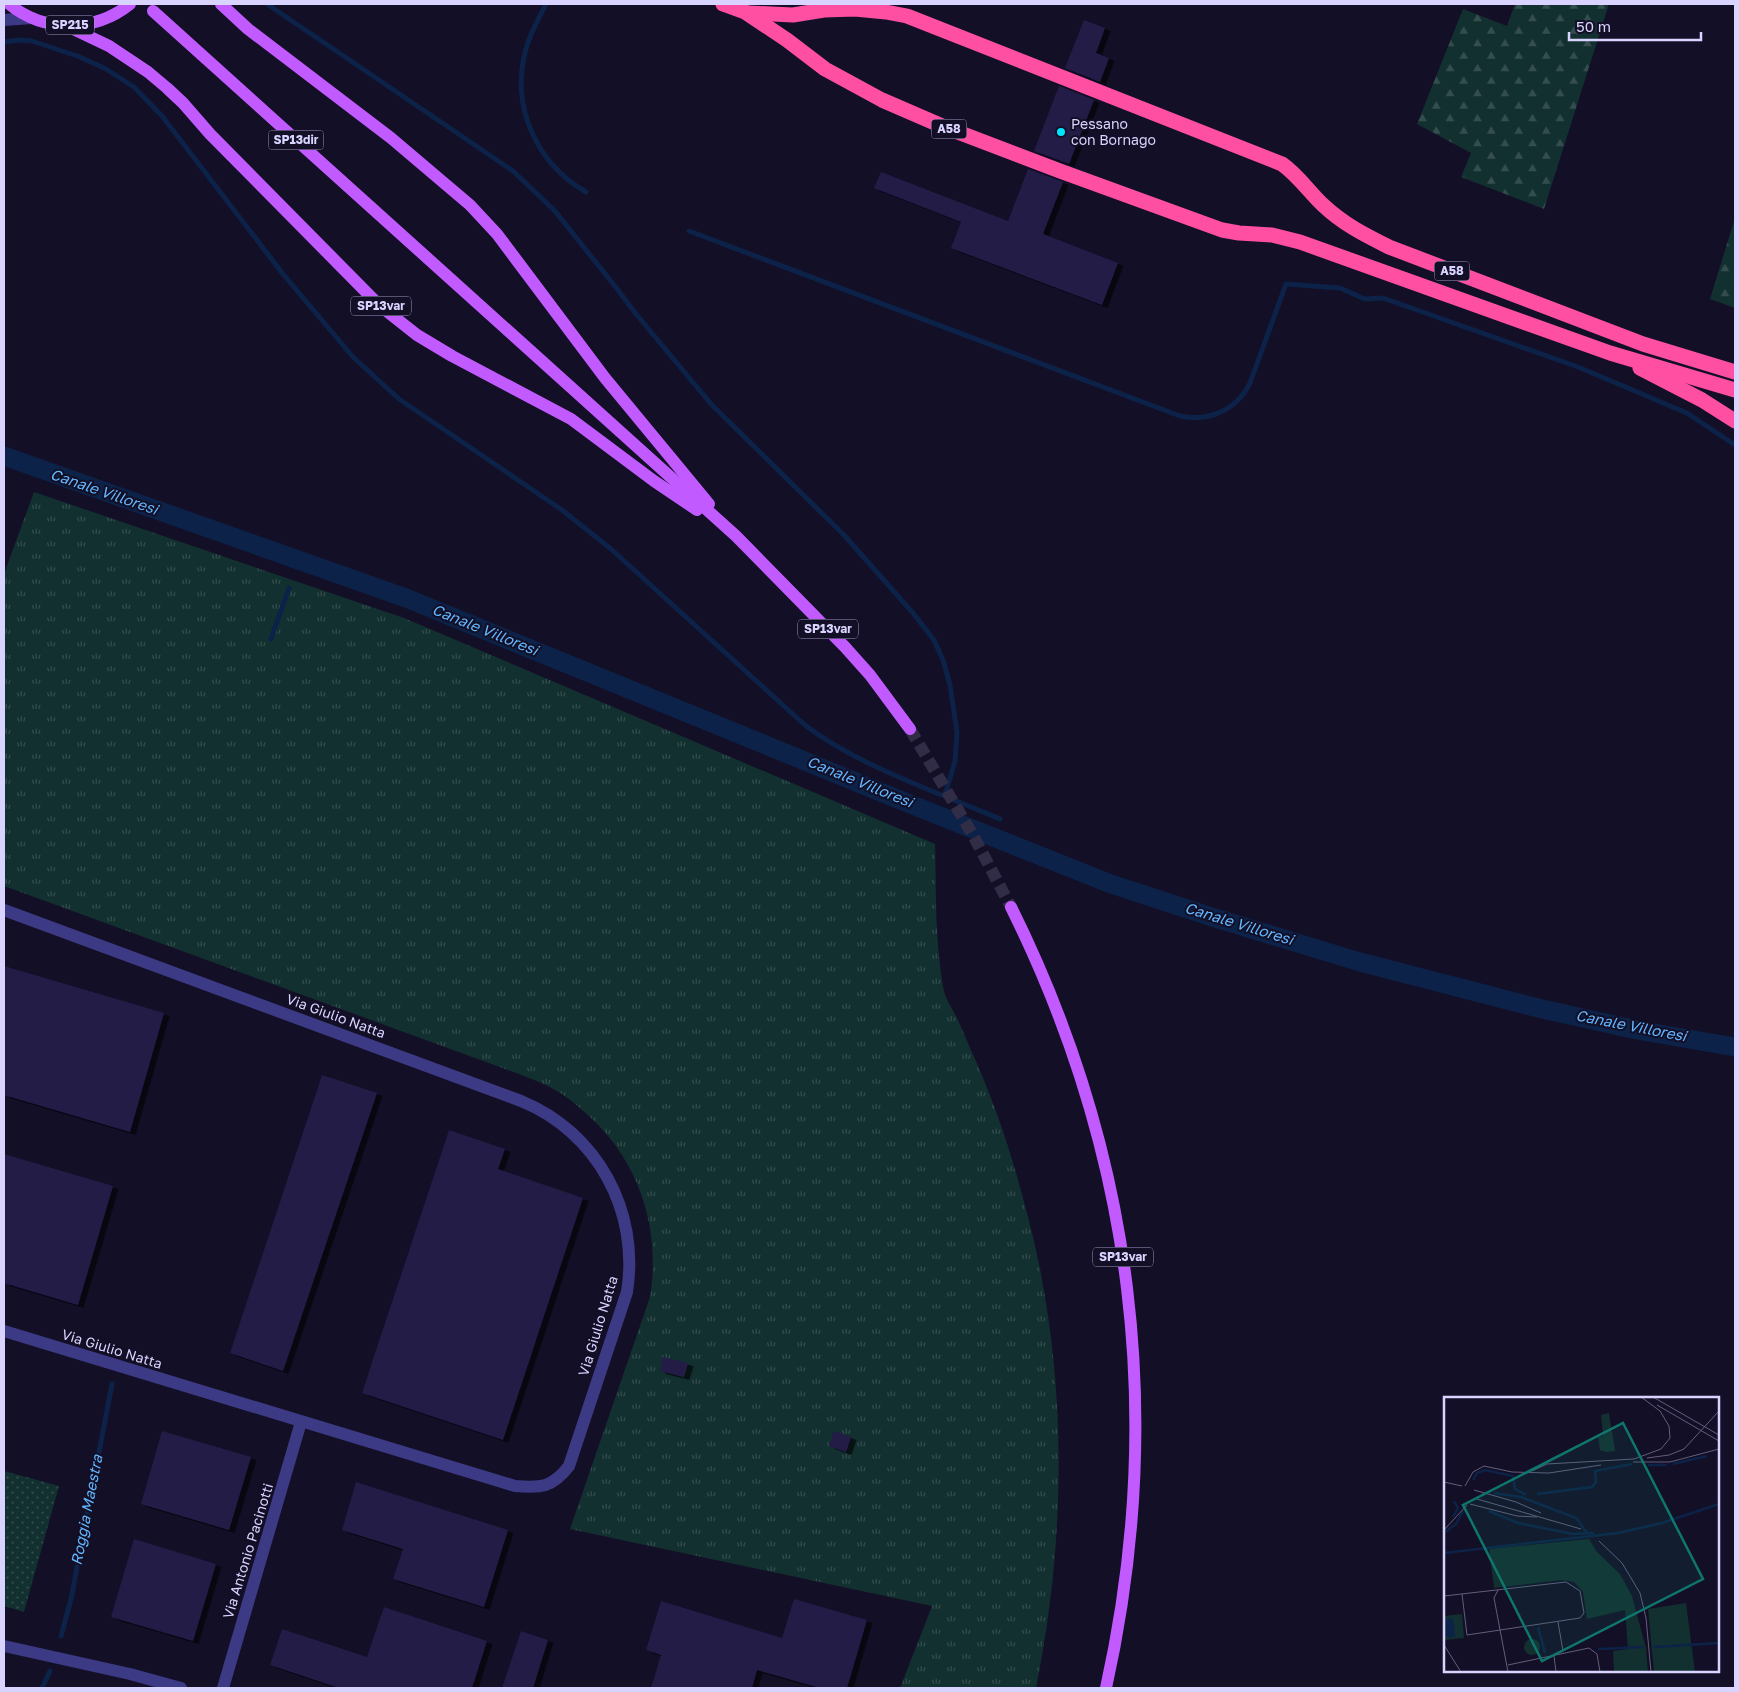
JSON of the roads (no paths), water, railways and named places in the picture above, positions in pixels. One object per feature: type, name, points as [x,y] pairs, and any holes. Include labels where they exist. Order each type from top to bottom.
[{"type":"highway","name":"A58","points":[[723,4],[745,12],[842,80],[882,100],[942,126],[1060,171],[1207,225],[1230,231],[1272,235],[1300,242],[1610,353],[1735,389]]},
{"type":"highway","name":"A58","points":[[745,12],[794,15],[834,9],[860,9],[907,16],[1282,164],[1289,168],[1322,205],[1342,221],[1389,247],[1643,344],[1735,372]]},
{"type":"highway","name":"A58","points":[[1643,344],[1735,389]]},
{"type":"highway","name":"A58","points":[[1610,353],[1702,400],[1735,421]]},
{"type":"main road","name":"SP215","points":[[9,4],[32,18],[67,26],[99,21],[130,4]]},
{"type":"main road","name":"SP13var","points":[[221,4],[248,29],[391,138],[470,205],[497,234],[605,378],[736,536]]},
{"type":"main road","name":"SP13dir","points":[[153,11],[439,269]]},
{"type":"main road","name":"SP13var","points":[[67,26],[109,46],[148,72],[167,88],[379,305],[417,335],[452,356],[571,419],[654,481],[736,536]]},
{"type":"main road","name":"SP13var","points":[[439,269],[736,536],[845,647],[870,675],[910,729]]},
{"type":"main road","name":"SP13var","points":[[1012,907],[1049,988],[1086,1093],[1112,1194],[1129,1298],[1136,1402],[1134,1492],[1123,1596],[1106,1688]]},
{"type":"street","name":"SP215","points":[[4,20],[32,18]]},
{"type":"street","name":"Via Giulio Natta","points":[[4,910],[536,1107],[561,1123],[585,1145],[606,1173],[624,1217],[629,1251],[627,1292],[569,1466],[557,1479],[540,1488],[515,1486],[4,1332]]},
{"type":"street","name":"Via Antonio Pacinotti","points":[[223,1688],[301,1422]]},
{"type":"street","points":[[4,1646],[130,1674],[181,1688]]},
{"type":"waterway","points":[[267,4],[513,171],[555,211],[636,314],[711,404],[844,535],[913,613],[934,640],[943,660],[950,685],[957,732],[955,761],[945,795]]},
{"type":"waterway","points":[[546,4],[532,31],[526,49],[522,70],[525,112],[531,131],[553,165],[568,180],[586,192]]},
{"type":"waterway","points":[[4,42],[32,41],[80,57],[106,69],[134,87],[162,116],[283,274],[353,357],[399,399],[562,510],[611,549],[806,726],[851,754],[900,778],[1000,819]]},
{"type":"waterway","points":[[689,231],[1180,416],[1201,417],[1211,415],[1221,412],[1238,400],[1250,383],[1286,284],[1340,288],[1365,299],[1383,298],[1578,367],[1687,413],[1735,445]]},
{"type":"waterway","name":"Canale Villoresi","points":[[4,456],[406,598],[1111,884],[1360,962],[1538,1008],[1637,1030],[1735,1047]]},
{"type":"waterway","name":"Roggia Maestra","points":[[271,639],[289,588]]},
{"type":"waterway","name":"Roggia Maestra","points":[[61,1636],[71,1599],[112,1384]]},
{"type":"waterway","name":"Roggia Maestra","points":[[42,1688],[50,1671]]},
{"type":"tunnel","points":[[910,729],[974,837],[1011,907]]},
{"type":"place","name":"Pessano con Bornago","points":[[1061,132]]}]
